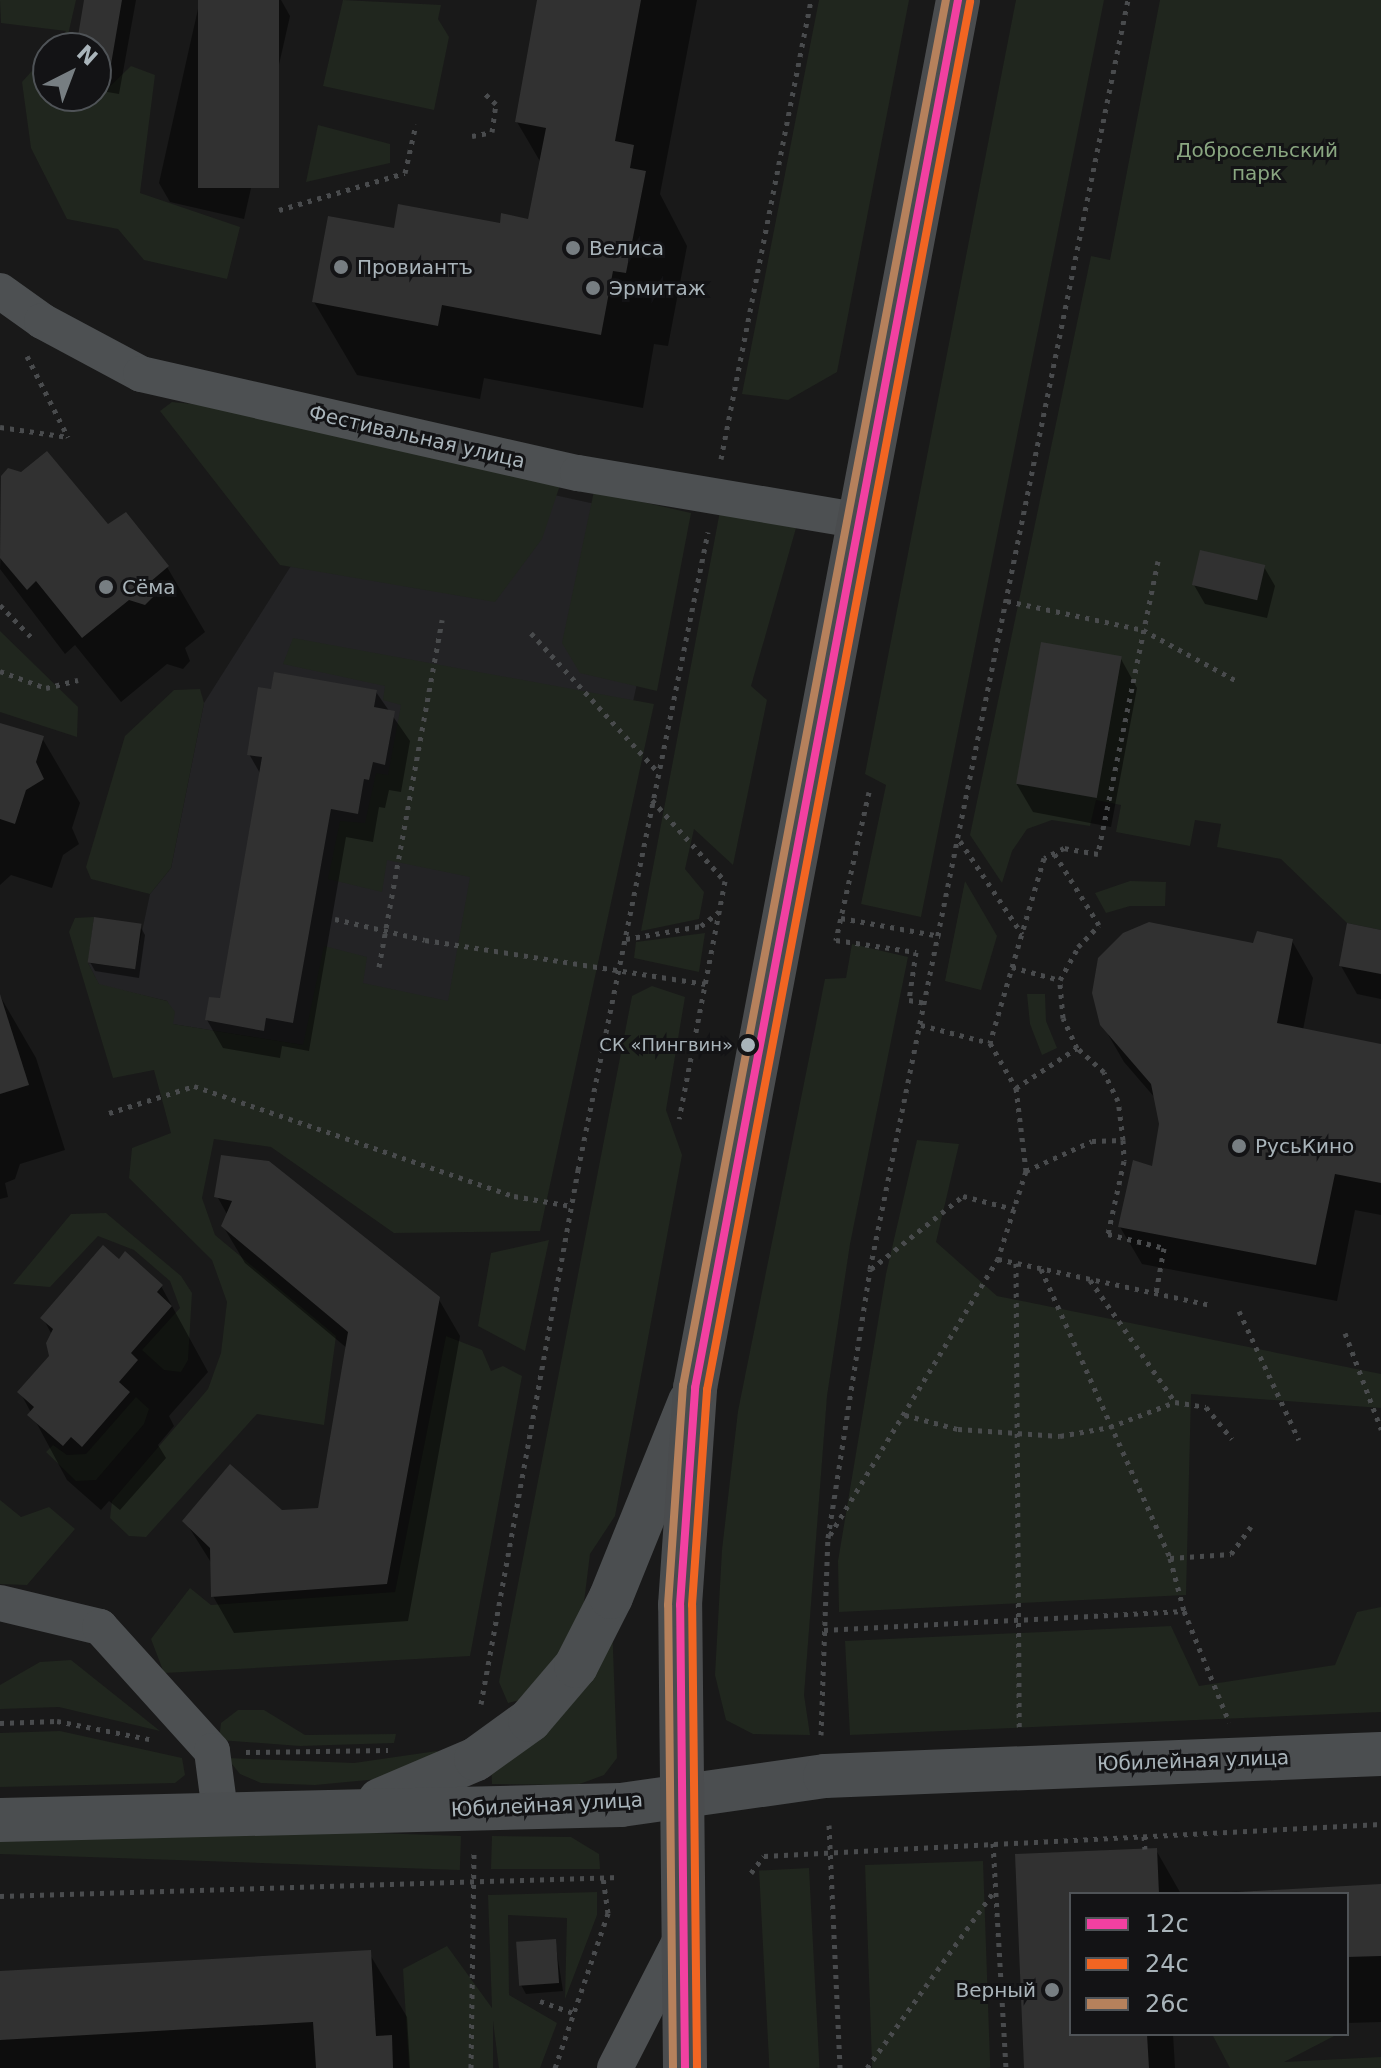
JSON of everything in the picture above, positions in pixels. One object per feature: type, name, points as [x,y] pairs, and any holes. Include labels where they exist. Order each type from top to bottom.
[{"type":"main road","points":[[685,2068],[681,1939],[680,1605],[695,1388],[857,520],[958,0]]},
{"type":"main road","points":[[340,1813],[415,1789],[476,1759],[530,1720],[576,1666],[611,1597],[695,1388]]},
{"type":"main road","name":"Юбилейная улица","points":[[0,1820],[220,1812],[340,1813],[621,1805],[825,1776],[1381,1754]]},
{"type":"street","name":"Фестивальная улица","points":[[0,291],[42,321],[141,374],[578,473],[857,520]]},
{"type":"street","points":[[0,1603],[100,1627],[212,1751],[220,1812]]},
{"type":"street","points":[[615,2068],[681,1939]]},
{"type":"path","points":[[479,1710],[571,1206],[716,497],[811,0]]},
{"type":"path","points":[[821,1735],[828,1538],[870,1269],[1128,0]]},
{"type":"path","points":[[472,136],[492,132],[496,104],[482,91]]},
{"type":"path","points":[[279,210],[405,173],[416,124]]},
{"type":"path","points":[[0,427],[68,437],[23,347]]},
{"type":"path","points":[[990,1043],[1044,858],[1064,848],[1098,854],[1158,561]]},
{"type":"path","points":[[1007,601],[1143,630],[1235,680]]},
{"type":"path","points":[[0,605],[34,640]]},
{"type":"path","points":[[379,967],[442,620]]},
{"type":"path","points":[[531,633],[658,772]]},
{"type":"path","points":[[0,671],[46,688],[78,680]]},
{"type":"path","points":[[869,792],[836,940],[916,952],[909,1000],[926,1003]]},
{"type":"path","points":[[652,800],[725,881],[679,1119]]},
{"type":"path","points":[[959,841],[1022,934]]},
{"type":"path","points":[[1054,853],[1099,925],[1078,947],[1060,980],[1063,1018],[1077,1048],[1104,1072],[1118,1101],[1124,1161],[1108,1234],[1164,1248],[1156,1293]]},
{"type":"path","points":[[626,939],[701,926],[719,912]]},
{"type":"path","points":[[841,918],[940,936]]},
{"type":"path","points":[[335,919],[386,931],[706,984]]},
{"type":"path","points":[[1012,967],[1060,980]]},
{"type":"path","points":[[828,1538],[998,1259],[1026,1171],[1016,1088],[990,1043],[921,1025]]},
{"type":"path","points":[[1016,1088],[1077,1048]]},
{"type":"path","points":[[109,1113],[194,1086],[514,1196],[571,1206]]},
{"type":"path","points":[[1026,1171],[1092,1141],[1123,1140]]},
{"type":"path","points":[[870,1269],[963,1196],[1014,1209]]},
{"type":"path","points":[[998,1259],[1211,1305]]},
{"type":"path","points":[[1016,1263],[1014,1435],[1020,1768]]},
{"type":"path","points":[[1041,1268],[1170,1558],[1184,1611],[1245,1759]]},
{"type":"path","points":[[1089,1279],[1175,1402]]},
{"type":"path","points":[[1239,1311],[1299,1440]]},
{"type":"path","points":[[1345,1333],[1381,1429]]},
{"type":"path","points":[[905,1415],[958,1429],[1060,1436],[1110,1427],[1175,1402],[1206,1407],[1232,1439]]},
{"type":"path","points":[[1170,1558],[1231,1554],[1251,1526]]},
{"type":"path","points":[[824,1630],[1018,1616],[1184,1611]]},
{"type":"path","points":[[751,1873],[764,1856],[1381,1824]]},
{"type":"path","points":[[829,1825],[833,1852],[840,2068]]},
{"type":"path","points":[[1144,1836],[1145,1849]]},
{"type":"path","points":[[471,2068],[476,1881],[473,1843]]},
{"type":"path","points":[[993,1843],[1006,2068]]},
{"type":"path","points":[[555,2068],[608,1913],[603,1877]]},
{"type":"path","points":[[0,1896],[620,1877]]},
{"type":"path","points":[[867,2068],[996,1889]]},
{"type":"path","points":[[540,2001],[573,2013]]},
{"type":"shaded area","points":[[215,420],[672,521],[577,962],[303,1045],[172,1024],[167,1001],[99,985],[88,963],[134,969],[150,894],[171,868],[204,703],[301,550]]},
{"type":"green space","points":[[0,0],[76,0],[69,32],[1,23]]},
{"type":"green space","points":[[343,0],[441,5],[438,19],[449,37],[434,110],[323,86]]},
{"type":"green space","points":[[819,0],[909,0],[837,372],[788,400],[742,394]]},
{"type":"green space","points":[[1016,0],[1104,0],[921,917],[861,904],[886,785],[865,774]]},
{"type":"green space","name":"Добросельский парк","points":[[1160,0],[1381,0],[1381,930],[1347,923],[1281,859],[1217,847],[1221,824],[1195,820],[1190,846],[1116,832],[1121,805],[1096,800],[1090,826],[1052,820],[1027,829],[1012,851],[1002,883],[970,835],[1091,256],[1110,260]]},
{"type":"green space","points":[[131,66],[155,75],[140,193],[240,227],[227,279],[144,260],[118,229],[67,219],[31,148],[22,82],[32,71],[32,112],[112,112],[112,84]]},
{"type":"green space","points":[[318,125],[390,144],[390,163],[306,182]]},
{"type":"green space","points":[[172,402],[222,407],[561,482],[542,539],[495,602],[280,565],[160,411]]},
{"type":"green space","points":[[594,491],[691,513],[657,691],[580,673],[562,643]]},
{"type":"green space","points":[[720,511],[798,521],[751,686],[767,700],[733,865],[694,829],[685,869],[704,892],[699,919],[641,931]]},
{"type":"green space","points":[[0,631],[78,707],[77,737],[0,712]]},
{"type":"green space","points":[[293,638],[654,704],[540,1231],[394,1233],[271,1147],[214,1139],[202,1198],[215,1235],[336,1336],[324,1425],[257,1414],[146,1537],[129,1536],[110,1518],[112,1501],[208,1389],[221,1353],[227,1302],[212,1260],[129,1178],[132,1148],[171,1133],[154,1070],[113,1078],[69,932],[75,918],[94,917],[88,963],[99,984],[167,1001],[175,1012],[173,1024],[303,1045],[324,946],[367,957],[363,983],[448,1001],[470,877],[387,860],[382,892],[328,879],[340,821],[365,823],[376,773],[388,775],[401,705],[383,700],[385,686],[283,664]]},
{"type":"green space","points":[[200,689],[204,703],[171,868],[150,894],[91,879],[86,867],[125,736],[174,690]]},
{"type":"green space","points":[[965,881],[997,936],[981,990],[945,981]]},
{"type":"green space","points":[[1130,881],[1166,882],[1165,906],[1130,906],[1106,913],[1095,893]]},
{"type":"green space","points":[[705,933],[699,972],[634,958],[636,942]]},
{"type":"green space","points":[[852,944],[908,957],[850,1244],[827,1396],[804,1695],[810,1735],[753,1734],[726,1720],[715,1675],[722,1550],[738,1411],[825,979],[846,978]]},
{"type":"green space","points":[[652,986],[685,997],[666,1110],[682,1155],[615,1516],[590,1554],[581,1626],[536,1696],[508,1703],[499,1682],[632,996]]},
{"type":"green space","points":[[1027,994],[1045,994],[1046,1021],[1057,1048],[1042,1055],[1030,1024]]},
{"type":"green space","points":[[917,1140],[959,1144],[936,1242],[997,1296],[1381,1374],[1381,1408],[1191,1394],[1186,1595],[839,1612],[838,1561],[886,1274]]},
{"type":"green space","points":[[106,1213],[181,1276],[192,1293],[188,1360],[181,1372],[164,1370],[142,1350],[180,1308],[170,1281],[134,1250],[98,1236],[50,1287],[13,1284],[71,1214]]},
{"type":"green space","points":[[549,1240],[525,1351],[478,1326],[491,1253]]},
{"type":"green space","points":[[446,1336],[482,1350],[491,1371],[503,1366],[522,1376],[470,1656],[164,1673],[151,1639],[190,1588],[211,1605],[395,1592]]},
{"type":"green space","points":[[136,1397],[149,1409],[144,1424],[96,1480],[76,1481],[46,1452],[53,1445],[67,1455],[86,1454]]},
{"type":"green space","points":[[0,1500],[21,1517],[49,1507],[75,1529],[27,1585],[0,1584]]},
{"type":"green space","points":[[1381,1607],[1381,1712],[850,1735],[845,1641],[1171,1626],[1199,1686],[1335,1665],[1357,1612]]},
{"type":"green space","points":[[612,1623],[617,1758],[604,1775],[577,1785],[492,1784],[491,1761]]},
{"type":"green space","points":[[71,1660],[160,1731],[59,1707],[0,1709],[0,1685],[40,1662]]},
{"type":"green space","points":[[238,1710],[264,1710],[305,1735],[396,1734],[394,1743],[300,1746],[219,1740],[221,1723]]},
{"type":"green space","points":[[60,1731],[182,1758],[185,1775],[175,1783],[0,1787],[0,1733]]},
{"type":"green space","points":[[437,1751],[439,1759],[389,1778],[315,1785],[261,1783],[240,1774],[227,1758],[354,1763]]},
{"type":"green space","points":[[0,1820],[461,1836],[460,1870],[0,1854]]},
{"type":"green space","points":[[492,1836],[571,1837],[599,1854],[600,1869],[491,1869]]},
{"type":"green space","points":[[983,1861],[990,2068],[872,2068],[865,1865]]},
{"type":"green space","points":[[809,1868],[819,2068],[769,2068],[759,1871]]},
{"type":"green space","points":[[597,1892],[597,1915],[565,1999],[567,1918],[508,1915],[509,1995],[557,2023],[540,2068],[499,2068],[493,2021],[493,2068],[409,2068],[403,1969],[447,1946],[492,2008],[488,1895]]},
{"type":"green space","points":[[1213,2036],[1334,2036],[1284,2062],[1381,2057],[1381,2068],[1230,2068]]},
{"type":"building","points":[[84,0],[122,0],[112,58],[112,32],[79,32]]},
{"type":"building","points":[[198,0],[279,0],[279,188],[198,188]]},
{"type":"building","points":[[537,0],[641,0],[615,141],[634,145],[630,168],[646,171],[626,273],[613,271],[601,335],[442,305],[438,326],[312,302],[328,216],[394,228],[398,204],[500,223],[501,213],[528,219],[546,128],[515,122]]},
{"type":"building","points":[[47,451],[108,524],[126,512],[169,566],[150,582],[154,596],[145,605],[129,600],[82,638],[36,581],[27,590],[0,558],[1,476],[8,468],[21,472]]},
{"type":"building","points":[[1200,550],[1265,565],[1257,600],[1192,585]]},
{"type":"building","points":[[1041,642],[1122,656],[1097,798],[1016,784]]},
{"type":"building","points":[[274,672],[377,690],[374,707],[395,711],[385,765],[373,762],[369,780],[364,779],[358,814],[331,809],[293,1023],[266,1018],[264,1031],[205,1020],[209,997],[220,998],[262,757],[247,755],[258,687],[271,689]]},
{"type":"building","points":[[0,723],[44,736],[36,762],[44,779],[26,790],[15,824],[0,819]]},
{"type":"building","points":[[94,917],[142,924],[135,969],[88,963]]},
{"type":"building","points":[[1149,922],[1253,943],[1257,931],[1293,939],[1277,1023],[1381,1044],[1381,1183],[1335,1174],[1316,1265],[1118,1227],[1133,1160],[1152,1166],[1159,1124],[1151,1084],[1100,1025],[1092,993],[1098,958],[1123,933]]},
{"type":"building","points":[[1347,923],[1381,930],[1381,974],[1339,966]]},
{"type":"building","points":[[0,994],[29,1085],[0,1094]]},
{"type":"building","points":[[221,1155],[269,1161],[440,1297],[387,1584],[211,1597],[210,1548],[182,1521],[230,1464],[282,1510],[318,1508],[348,1332],[221,1226],[232,1201],[214,1197]]},
{"type":"building","points":[[103,1245],[119,1259],[125,1251],[163,1285],[157,1292],[172,1306],[131,1353],[138,1360],[119,1382],[130,1392],[82,1447],[71,1437],[63,1446],[27,1415],[34,1407],[17,1392],[49,1356],[46,1343],[53,1329],[40,1318]]},
{"type":"building","points":[[1157,1848],[1159,1892],[1069,1892],[1069,2036],[1147,2036],[1149,2068],[1024,2068],[1015,1854]]},
{"type":"building","points":[[1381,1884],[1381,1956],[1349,1957],[1349,1892],[1236,1892]]},
{"type":"building","points":[[556,1939],[559,1983],[519,1986],[516,1942]]},
{"type":"building","points":[[371,1950],[376,2036],[392,2035],[393,2068],[316,2068],[313,2022],[0,2040],[0,1971]]},
{"type":"transit line","name":"26c","points":[[673,2068],[668,1605],[683,1386],[946,0]]},
{"type":"transit line","name":"12с","points":[[685,2068],[680,1605],[695,1388],[958,0]]},
{"type":"transit line","name":"24с","points":[[697,2068],[692,1605],[707,1390],[970,2]]},
{"type":"place","name":"Велиса","points":[[573,248]]},
{"type":"place","name":"Провиантъ","points":[[341,267]]},
{"type":"place","name":"Эрмитаж","points":[[593,288]]},
{"type":"place","name":"Сёма","points":[[106,587]]},
{"type":"place","name":"СК «Пингвин»","points":[[748,1045]]},
{"type":"place","name":"РусьКино","points":[[1239,1146]]},
{"type":"place","name":"Верный","points":[[1052,1990]]}]
